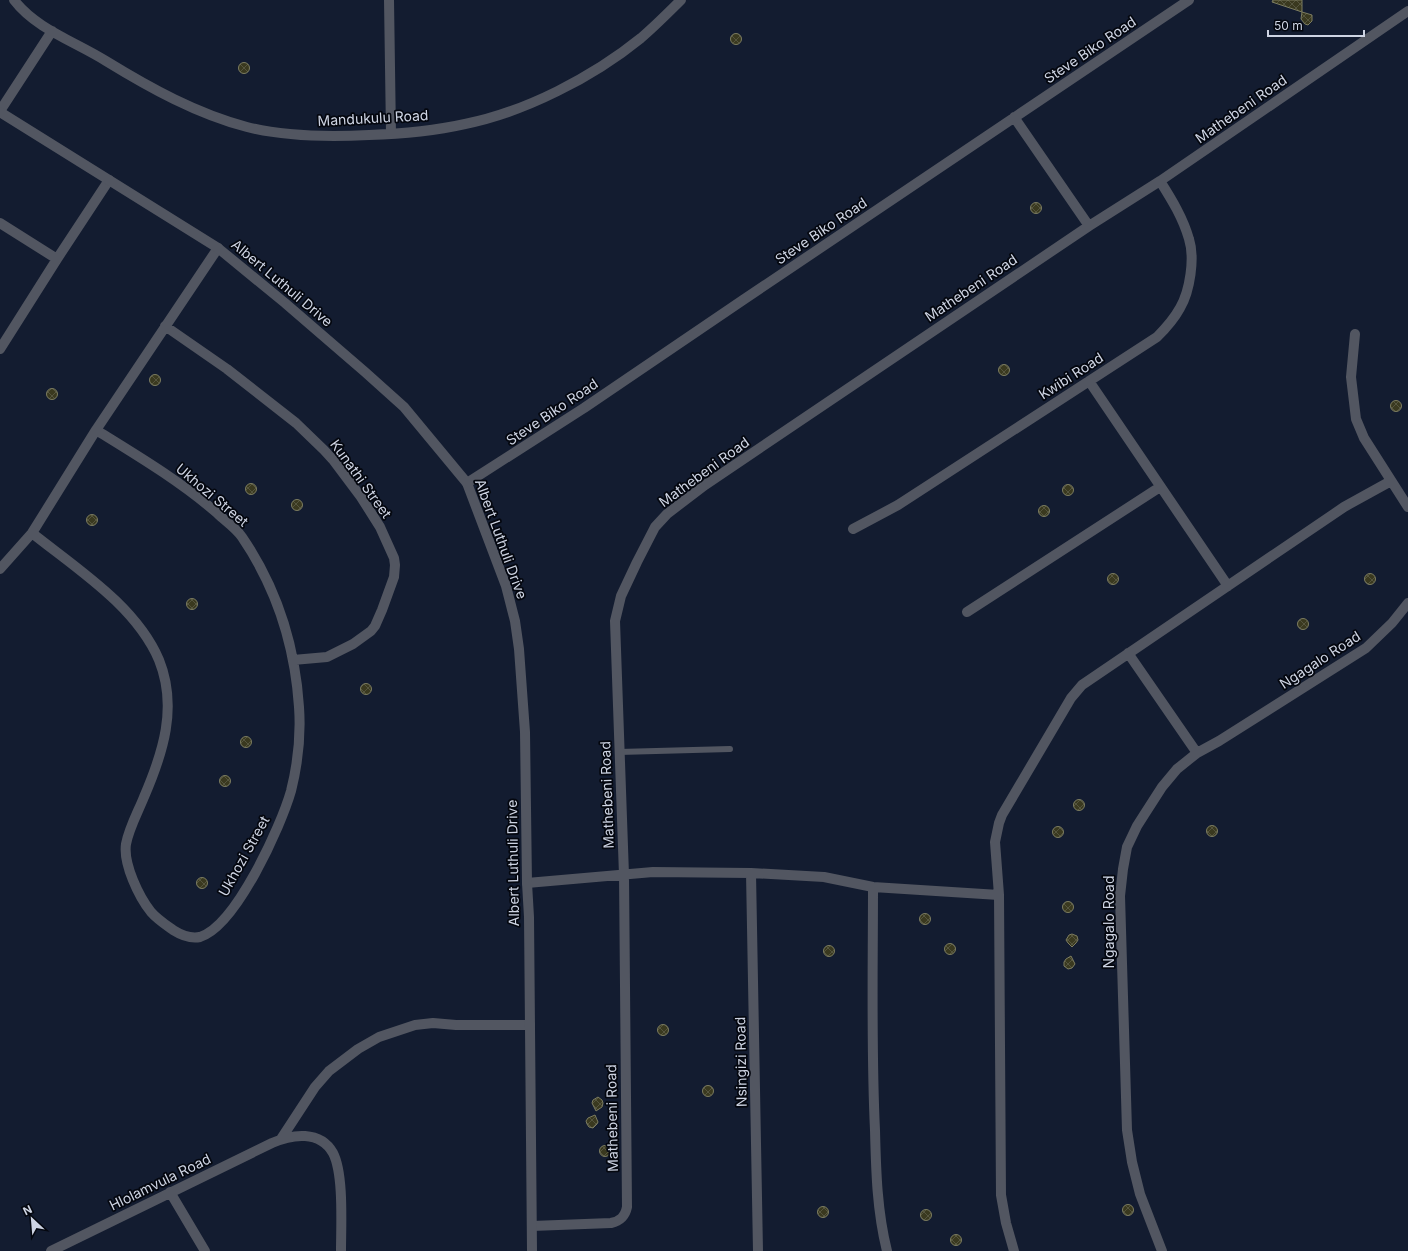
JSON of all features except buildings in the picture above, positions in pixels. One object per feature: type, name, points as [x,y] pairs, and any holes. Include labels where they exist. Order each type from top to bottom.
[{"type":"street","name":"Mandukulu Road","points":[[14,0],[28,15],[52,31],[175,100],[245,126],[272,132],[341,137],[391,134],[446,128],[484,119],[522,106],[556,92],[592,72],[625,50],[651,29],[681,0]]},
{"type":"street","points":[[389,0],[391,134]]},
{"type":"street","name":"Steve Biko Road","points":[[467,483],[584,408],[1189,0]]},
{"type":"street","name":"Mathebeni Road","points":[[532,1226],[611,1223],[620,1220],[626,1213],[624,875],[615,621],[621,596],[655,527],[667,514],[705,485],[1089,226],[1160,181],[1408,10]]},
{"type":"street","points":[[0,112],[52,31]]},
{"type":"street","name":"Albert Luthuli Drive","points":[[0,112],[218,248],[291,308],[404,407],[467,483],[506,586],[515,621],[519,649],[525,732],[527,883],[529,917],[532,1251]]},
{"type":"street","points":[[1014,117],[1089,226]]},
{"type":"street","points":[[0,349],[56,259],[109,180]]},
{"type":"street","name":"Kwibi Road","points":[[853,529],[898,505],[1089,381],[1157,336],[1172,321],[1181,307],[1188,287],[1191,267],[1190,240],[1176,206],[1160,181]]},
{"type":"street","points":[[0,223],[56,259]]},
{"type":"street","points":[[0,569],[32,533],[96,430],[218,248]]},
{"type":"street","name":"Kunathi Street","points":[[165,326],[227,369],[296,423],[324,450],[365,503],[380,527],[394,558],[394,577],[382,610],[375,626],[371,631],[359,640],[327,657],[293,660]]},
{"type":"street","points":[[1355,334],[1351,377],[1356,419],[1364,438],[1408,506]]},
{"type":"street","points":[[1089,381],[1228,586]]},
{"type":"street","name":"Ukhozi Street","points":[[32,533],[120,605],[150,641],[160,662],[169,708],[166,726],[157,765],[131,829],[126,846],[126,858],[135,884],[152,913],[169,927],[184,936],[197,938],[202,936],[208,933],[224,918],[248,885],[268,849],[290,793],[298,752],[299,707],[291,650],[276,601],[262,571],[239,533],[177,481],[96,430]]},
{"type":"street","points":[[1014,1251],[1006,1223],[1001,1195],[999,895],[995,842],[1002,815],[1076,690],[1087,680],[1344,507],[1391,481]]},
{"type":"street","points":[[967,612],[1160,487]]},
{"type":"street","name":"Ngagalo Road","points":[[1162,1251],[1140,1194],[1132,1162],[1127,1130],[1120,896],[1127,847],[1137,826],[1162,787],[1177,769],[1197,753],[1219,741],[1366,648],[1392,624],[1408,603]]},
{"type":"street","points":[[1128,653],[1197,753]]},
{"type":"street","points":[[527,883],[653,872],[751,873],[824,877],[873,887],[999,895]]},
{"type":"street","name":"Nsingizi Road","points":[[751,873],[758,1251]]},
{"type":"street","points":[[873,887],[874,1104],[877,1193],[882,1232],[887,1251]]},
{"type":"street","points":[[281,1139],[315,1087],[329,1071],[358,1049],[379,1037],[415,1025],[433,1023],[456,1025],[530,1025]]},
{"type":"street","points":[[281,1139],[295,1136],[309,1136],[330,1148],[338,1167],[340,1185],[341,1251]]},
{"type":"street","name":"Hlolamvula Road","points":[[51,1251],[281,1139]]},
{"type":"street","points":[[170,1192],[205,1251]]},
{"type":"lane","points":[[619,752],[730,749]]}]
